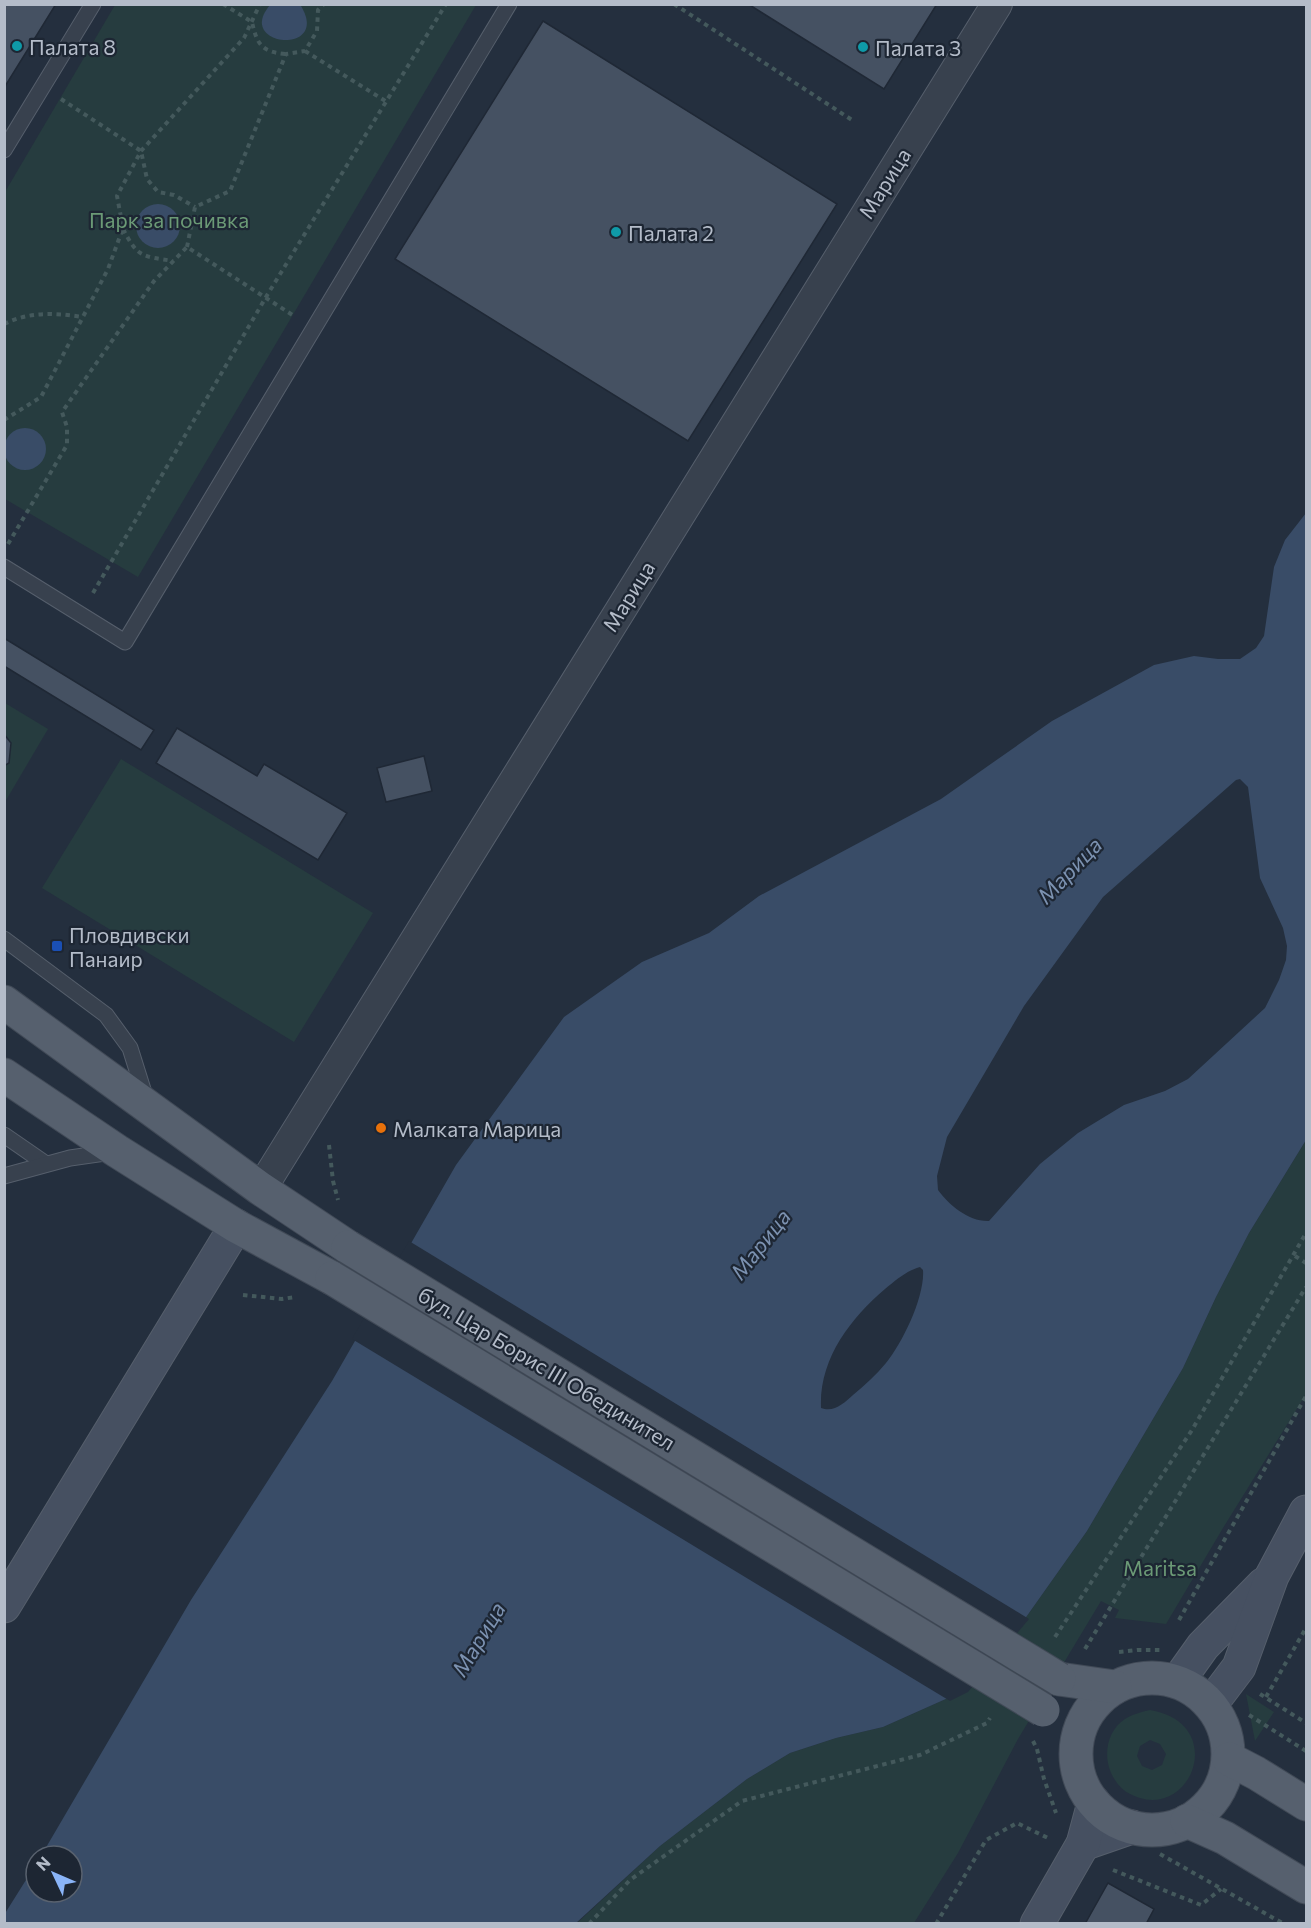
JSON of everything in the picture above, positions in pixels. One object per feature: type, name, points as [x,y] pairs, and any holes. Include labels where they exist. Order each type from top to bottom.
[{"type":"main road","name":"бул. Цар Борис III Обединител","points":[[4,1002],[261,1189],[348,1247],[1059,1679],[1114,1687]]},
{"type":"main road","name":"бул. Цар Борис III Обединител","points":[[4,1076],[236,1226],[332,1278],[1036,1722],[1076,1757]]},
{"type":"main road","name":"бул. Цар Борис III Обединител","points":[[1156,1677],[1178,1681],[1196,1690],[1211,1704],[1222,1721],[1228,1739],[1229,1759],[1225,1778],[1216,1796],[1204,1810],[1187,1821],[1170,1828],[1150,1830],[1132,1827],[1111,1818],[1094,1803],[1081,1782],[1076,1757],[1078,1736],[1086,1717],[1098,1700],[1114,1687],[1135,1679],[1156,1677]]},
{"type":"main road","points":[[1229,1759],[1306,1804]]},
{"type":"main road","points":[[1187,1821],[1224,1838],[1306,1887]]},
{"type":"street","name":"Марица","points":[[261,1189],[997,4]]},
{"type":"street","points":[[9,1590],[236,1226]]},
{"type":"street","points":[[1211,1704],[1239,1667],[1272,1576],[1306,1512]]},
{"type":"street","points":[[1178,1681],[1203,1646],[1272,1576]]},
{"type":"street","points":[[1037,1923],[1083,1844],[1094,1803]]},
{"type":"street","points":[[1083,1844],[1132,1827]]},
{"type":"lane","points":[[4,150],[93,4]]},
{"type":"lane","points":[[4,567],[125,642],[509,4]]},
{"type":"lane","points":[[4,939],[106,1015],[130,1048],[148,1105]]},
{"type":"lane","points":[[4,1135],[46,1164]]},
{"type":"lane","points":[[4,1176],[46,1164],[117,1151]]},
{"type":"path","points":[[223,4],[252,22],[256,41],[270,52],[286,54],[305,51],[387,102]]},
{"type":"path","points":[[173,261],[146,258],[133,248],[123,228],[117,196],[141,151],[244,38],[260,4]]},
{"type":"path","points":[[305,51],[317,31],[318,10],[314,4]]},
{"type":"path","points":[[318,10],[324,4]]},
{"type":"path","points":[[80,614],[266,297],[446,4]]},
{"type":"path","points":[[674,4],[852,120]]},
{"type":"path","points":[[195,207],[230,191],[286,54]]},
{"type":"path","points":[[43,87],[141,151],[147,179],[158,192],[174,195],[195,207]]},
{"type":"path","points":[[4,550],[66,445],[67,427],[62,412],[154,281],[187,247],[195,207]]},
{"type":"path","points":[[4,420],[41,396],[108,269],[123,228]]},
{"type":"path","points":[[187,247],[313,328]]},
{"type":"path","points":[[4,324],[31,315],[50,313],[83,317]]},
{"type":"path","points":[[329,1145],[333,1181],[339,1205]]},
{"type":"path","points":[[1295,1256],[1306,1263]]},
{"type":"path","points":[[1083,1652],[1306,1287]]},
{"type":"path","points":[[243,1295],[282,1299],[297,1296]]},
{"type":"path","points":[[1266,1697],[1306,1628]]},
{"type":"path","points":[[1118,1653],[1161,1650]]},
{"type":"path","points":[[1249,1715],[1306,1751]]},
{"type":"path","points":[[1036,1722],[1040,1767],[1059,1820]]},
{"type":"path","points":[[1160,1854],[1284,1923]]},
{"type":"green space","name":"Парк за почивка","points":[[115,5],[476,5],[138,577],[5,499],[5,192]]},
{"type":"green space","points":[[5,703],[48,729],[5,802]]},
{"type":"green space","points":[[121,759],[373,913],[294,1042],[42,888]]},
{"type":"green space","name":"Maritsa","points":[[1306,1140],[1306,1394],[1166,1624],[1115,1618],[1119,1610],[1101,1601],[1018,1739],[958,1853],[914,1923],[576,1924],[660,1846],[747,1779],[790,1753],[836,1738],[883,1727],[966,1690],[1017,1630],[1087,1531],[1183,1368],[1249,1233]]},
{"type":"green space","points":[[1246,1694],[1274,1712],[1255,1741]]},
{"type":"green space","points":[[1150,1710],[1174,1718],[1188,1731],[1194,1748],[1194,1765],[1187,1781],[1175,1793],[1159,1799],[1140,1798],[1126,1792],[1115,1780],[1107,1756],[1110,1739],[1118,1725],[1134,1714]],"holes":[[[1150,1740],[1160,1744],[1166,1754],[1162,1765],[1152,1770],[1142,1766],[1137,1756],[1140,1746]]]},
{"type":"water","points":[[270,5],[301,6],[307,22],[304,33],[295,39],[283,40],[272,37],[264,30],[262,19]]},
{"type":"water","points":[[158,204],[173,211],[180,226],[173,241],[158,248],[143,241],[136,226],[143,211]]},
{"type":"water","points":[[25,428],[40,434],[46,449],[40,464],[25,470],[10,464],[4,449],[10,434]]},
{"type":"water","points":[[1306,513],[1306,1140],[1249,1233],[1183,1368],[1087,1531],[1017,1630],[966,1690],[883,1727],[836,1738],[790,1753],[747,1779],[660,1846],[576,1923],[5,1924],[4,1915],[24,1883],[24,1904],[84,1904],[84,1844],[48,1844],[191,1600],[332,1381],[456,1165],[564,1017],[642,962],[709,933],[759,896],[941,799],[1052,721],[1154,665],[1194,656],[1240,659],[1256,648],[1264,636],[1274,567],[1285,540]],"holes":[[[1240,779],[1248,787],[1260,878],[1283,928],[1287,946],[1286,960],[1279,980],[1265,1008],[1188,1079],[1165,1091],[1124,1105],[1078,1133],[1040,1164],[989,1221],[974,1219],[960,1212],[938,1190],[937,1176],[947,1137],[1024,1006],[1103,897],[1236,780]],[[920,1267],[923,1270],[923,1281],[917,1305],[893,1354],[874,1376],[842,1404],[830,1409],[821,1408],[825,1373],[839,1341],[849,1327],[860,1313],[897,1279]]]},
{"type":"pier","points":[[409,1241],[1029,1619],[968,1692],[950,1701],[352,1339]]},
{"type":"building","name":"Палата 8","points":[[4,4],[56,4],[4,88]]},
{"type":"building","name":"Палата 3","points":[[748,4],[937,4],[884,89]]},
{"type":"building","name":"Палата 2","points":[[543,21],[837,204],[688,441],[395,259]]},
{"type":"building","points":[[4,638],[154,730],[141,750],[4,666]]},
{"type":"building","points":[[177,728],[257,776],[264,764],[347,813],[318,860],[156,763]]},
{"type":"building","points":[[4,734],[11,743],[9,763],[4,766]]},
{"type":"building","points":[[424,756],[432,791],[386,802],[377,768]]},
{"type":"building","points":[[1108,1883],[1154,1909],[1146,1924],[1085,1924]]},
{"type":"place","name":"Палата 8","points":[[17,46]]},
{"type":"place","name":"Палата 3","points":[[863,47]]},
{"type":"place","name":"Палата 2","points":[[616,232]]},
{"type":"place","name":"Пловдивски Панаир","points":[[57,946]]},
{"type":"place","name":"Малката Марица","points":[[381,1128]]}]
